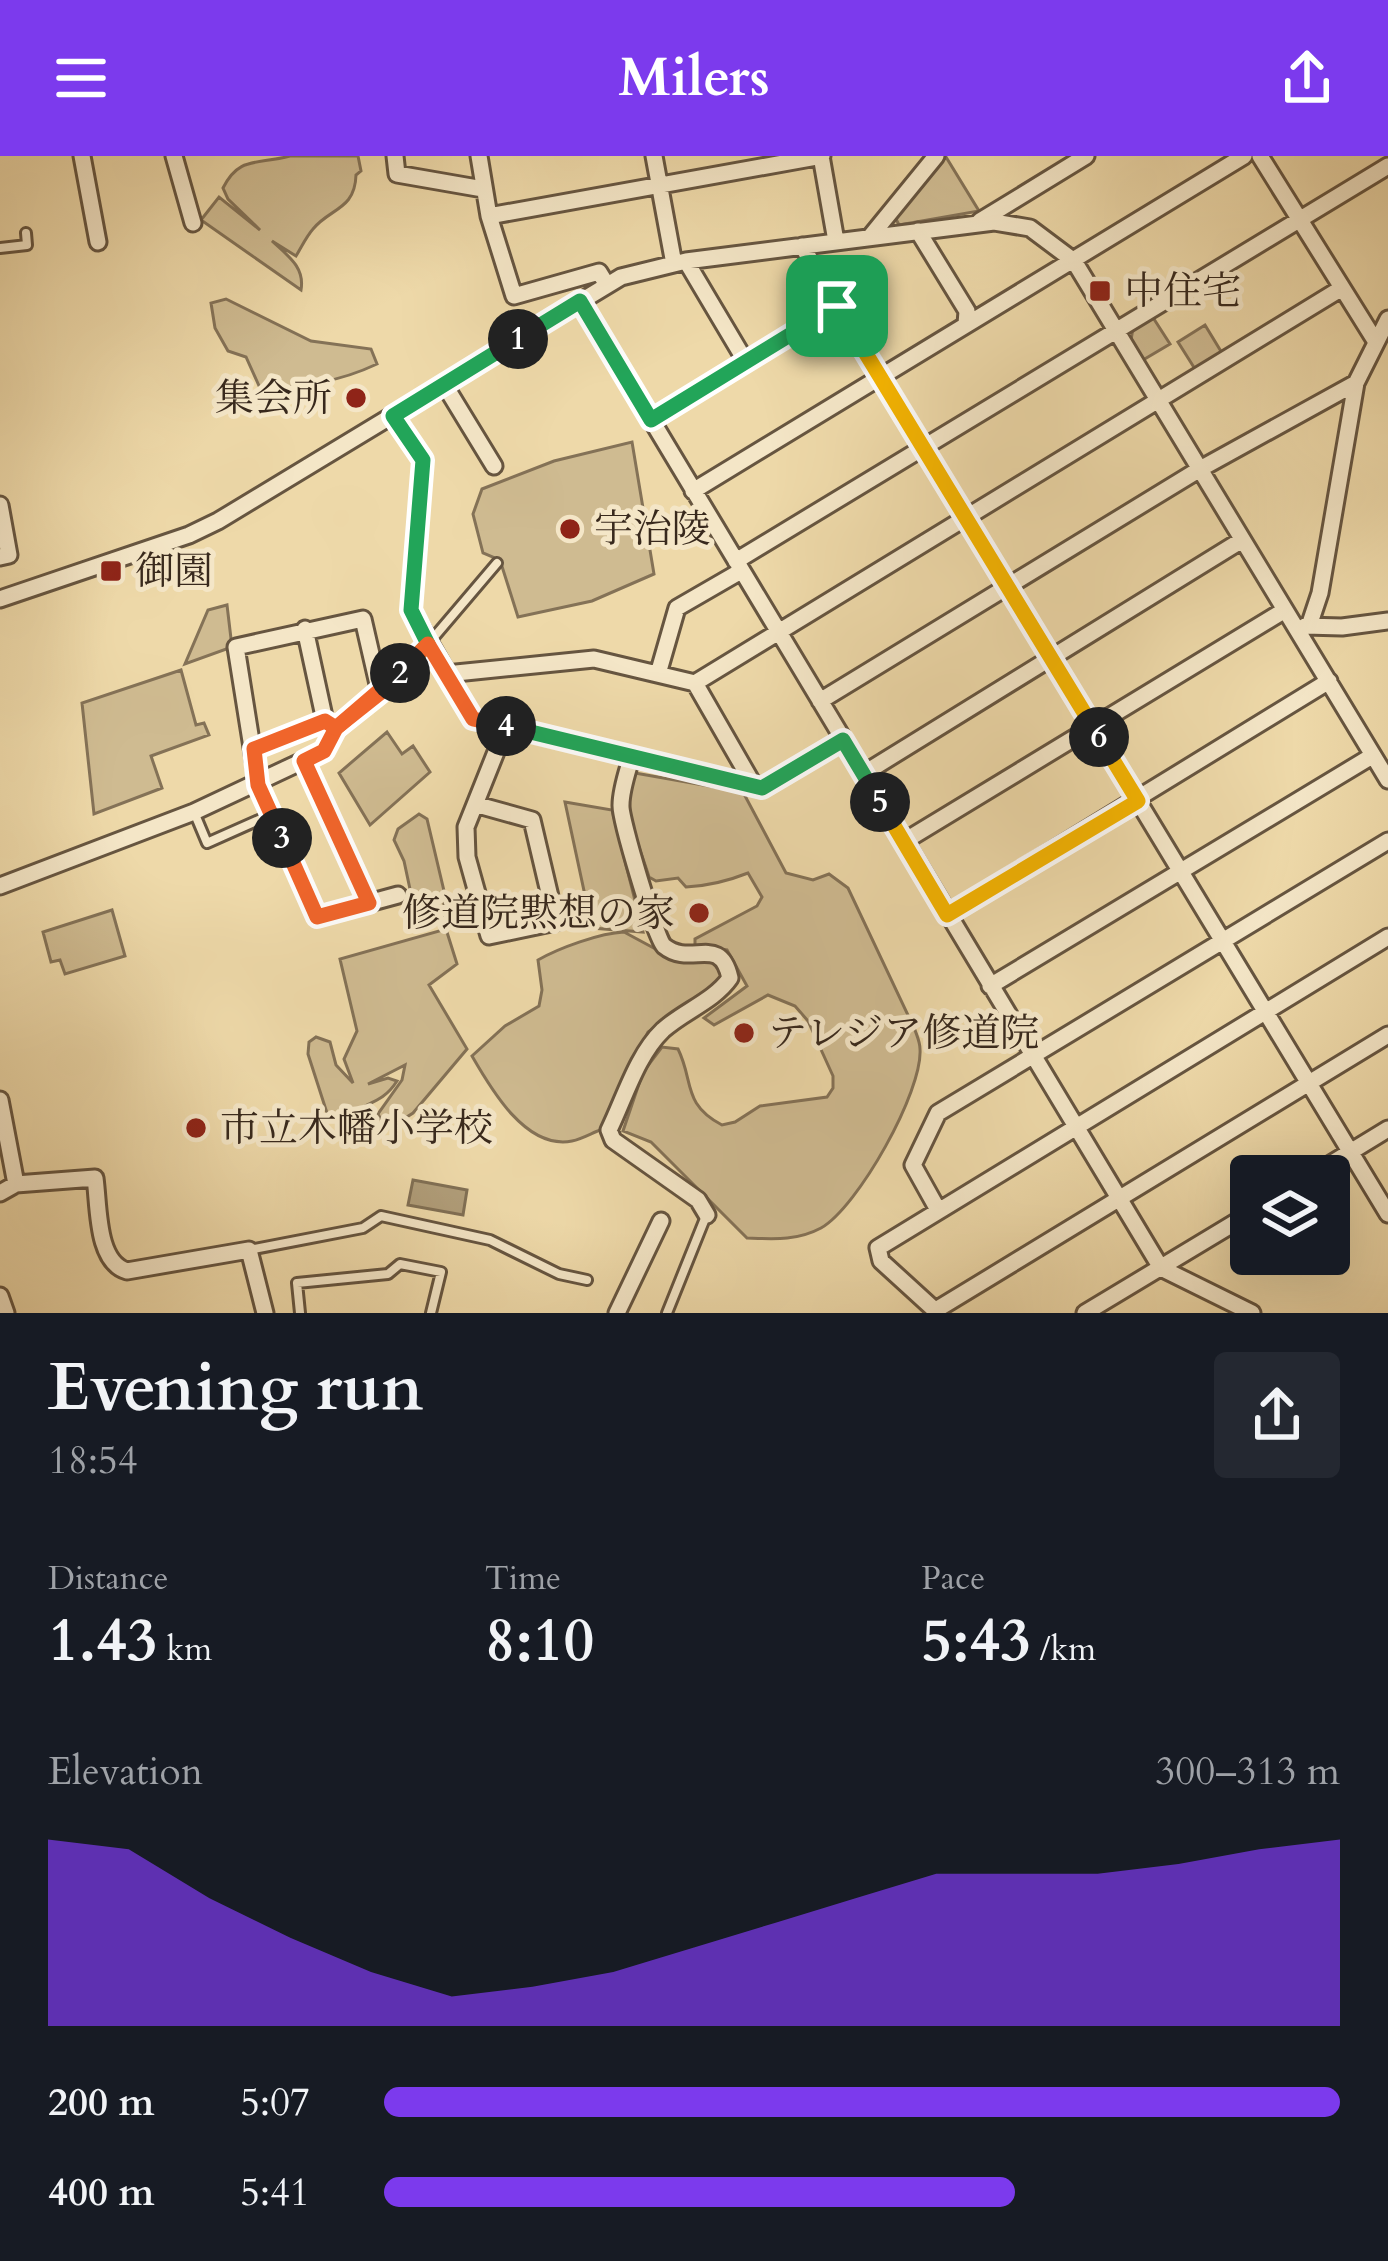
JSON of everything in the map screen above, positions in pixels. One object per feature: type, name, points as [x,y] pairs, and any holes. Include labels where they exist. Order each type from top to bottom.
[{"type":"street","points":[[82,156],[98,242]]},
{"type":"street","points":[[174,156],[193,223]]},
{"type":"street","points":[[394,156],[397,174],[483,189]]},
{"type":"street","points":[[479,156],[489,216],[514,296],[599,272],[607,285]]},
{"type":"street","points":[[654,156],[680,262],[746,362]]},
{"type":"street","points":[[489,216],[822,156],[836,241]]},
{"type":"street","points":[[870,237],[937,156]]},
{"type":"street","points":[[977,223],[1086,156]]},
{"type":"street","points":[[693,490],[1244,156]]},
{"type":"street","points":[[1260,156],[1376,342]]},
{"type":"street","points":[[658,674],[676,608],[924,445],[1388,166]]},
{"type":"street","points":[[0,599],[189,535],[621,277],[680,262],[977,223],[1030,228],[1074,261],[1242,540],[1297,620],[1388,780]]},
{"type":"street","points":[[918,231],[967,310],[966,324]]},
{"type":"street","points":[[802,245],[1388,1214]]},
{"type":"street","points":[[446,674],[594,658],[694,683],[1342,288]]},
{"type":"street","points":[[580,301],[1161,1268],[1252,1313]]},
{"type":"street","points":[[651,420],[837,306]]},
{"type":"street","points":[[904,842],[1093,726],[1297,620],[1320,592],[1356,383],[1388,319]]},
{"type":"street","points":[[820,701],[1200,469],[1356,383]]},
{"type":"street","points":[[444,384],[494,466]]},
{"type":"street","points":[[393,416],[423,460],[411,610],[473,719],[762,788],[843,740]]},
{"type":"street","points":[[0,505],[9,554],[0,557]]},
{"type":"street","points":[[863,774],[1242,540]]},
{"type":"street","points":[[380,693],[363,619],[236,647],[258,785],[317,917],[398,895]]},
{"type":"street","points":[[1297,620],[1388,621]]},
{"type":"street","points":[[0,886],[194,812],[324,751],[330,725],[305,629]]},
{"type":"street","points":[[254,749],[330,725],[380,693],[428,644]]},
{"type":"street","points":[[947,915],[1329,681]]},
{"type":"street","points":[[694,683],[753,784]]},
{"type":"street","points":[[478,805],[532,820],[556,922],[489,936],[467,857],[466,827],[506,727]]},
{"type":"street","points":[[990,986],[1372,756]]},
{"type":"street","points":[[631,759],[620,808],[658,940],[678,954],[719,954],[730,978],[647,1047],[609,1130],[613,1140],[698,1200],[706,1215]]},
{"type":"street","points":[[304,761],[369,903]]},
{"type":"street","points":[[937,1208],[913,1165],[938,1113],[1388,841]]},
{"type":"street","points":[[1388,937],[937,1208],[878,1248],[881,1261],[937,1312],[1388,1035]]},
{"type":"street","points":[[0,1100],[16,1184]]},
{"type":"street","points":[[1345,1155],[1388,1129]]},
{"type":"street","points":[[0,1193],[16,1184],[95,1178],[107,1257],[117,1268],[127,1271],[249,1250],[265,1313]]},
{"type":"street","points":[[617,1313],[661,1221]]},
{"type":"street","points":[[1085,1313],[1230,1226]]},
{"type":"street","points":[[0,1296],[6,1313]]},
{"type":"lane","points":[[0,248],[27,245],[26,232]]},
{"type":"lane","points":[[428,644],[497,563]]},
{"type":"lane","points":[[194,812],[207,844],[272,814]]},
{"type":"lane","points":[[667,1313],[706,1215]]},
{"type":"lane","points":[[249,1250],[363,1228],[381,1216],[490,1240],[559,1274],[586,1280]]},
{"type":"lane","points":[[300,1313],[297,1283],[388,1274],[400,1264],[441,1272],[431,1313]]},
{"type":"shaded area","points":[[290,156],[358,156],[361,171],[346,202],[313,229],[296,256],[272,241],[298,268],[301,290],[201,220],[219,197],[260,230],[223,188],[242,166]]},
{"type":"shaded area","points":[[946,157],[979,211],[899,225],[895,217]]},
{"type":"shaded area","points":[[226,299],[311,341],[371,349],[377,364],[320,382],[260,388],[246,357],[228,351],[215,328],[211,303]]},
{"type":"shaded area","points":[[1152,316],[1170,344],[1143,360],[1131,340],[1133,328]]},
{"type":"shaded area","points":[[1205,325],[1222,353],[1195,369],[1178,342]]},
{"type":"shaded area","points":[[632,442],[654,574],[592,601],[518,617],[500,560],[483,553],[473,514],[482,489],[554,461]]},
{"type":"shaded area","points":[[227,605],[232,647],[185,664],[208,610]]},
{"type":"shaded area","points":[[181,670],[196,725],[204,723],[209,735],[151,756],[162,788],[94,814],[82,703]]},
{"type":"shaded area","points":[[387,732],[402,754],[413,746],[430,772],[370,825],[339,773]]},
{"type":"shaded area","points":[[635,773],[743,792],[786,873],[813,880],[829,874],[848,888],[915,1030],[920,1046],[918,1068],[900,1119],[852,1197],[836,1216],[812,1232],[747,1238],[651,1142],[623,1131],[643,1072],[662,1047],[678,1049],[700,1109],[722,1125],[760,1106],[827,1097],[833,1088],[833,1076],[808,1021],[795,1006],[768,995],[714,1025],[704,1018],[747,986],[727,950],[695,946],[695,939],[757,906],[762,897],[748,873],[686,887],[678,878],[656,881],[649,877],[630,812]]},
{"type":"shaded area","points":[[565,802],[612,810],[643,932],[592,928]]},
{"type":"shaded area","points":[[419,814],[427,819],[444,891],[444,923],[421,928],[394,840],[398,829]]},
{"type":"shaded area","points":[[112,910],[125,956],[65,974],[60,960],[51,962],[43,932]]},
{"type":"shaded area","points":[[446,929],[457,964],[429,985],[467,1049],[413,1113],[386,1130],[378,1114],[402,1080],[405,1065],[368,1084],[388,1078],[397,1081],[379,1099],[346,1118],[327,1113],[308,1054],[309,1042],[316,1037],[330,1042],[336,1065],[353,1083],[344,1059],[357,1031],[340,959]]},
{"type":"shaded area","points":[[624,932],[676,960],[714,959],[725,970],[723,983],[648,1032],[600,1130],[572,1141],[540,1136],[512,1114],[472,1056],[505,1026],[539,1006],[538,960],[580,942]]},
{"type":"shaded area","points":[[413,1180],[467,1190],[463,1215],[408,1205]]},
{"type":"place","name":"中住宅","points":[[1100,291]]},
{"type":"place","name":"集会所","points":[[356,398]]},
{"type":"place","name":"宇治陵","points":[[570,529]]},
{"type":"place","name":"御園","points":[[111,571]]},
{"type":"place","name":"修道院黙想の家","points":[[699,913]]},
{"type":"place","name":"テレジア修道院","points":[[744,1033]]},
{"type":"place","name":"市立木幡小学校","points":[[196,1128]]},
{"type":"route","points":[[837,306],[651,420],[580,301],[393,416],[423,460],[411,610],[428,644],[380,693],[336,728],[324,751],[304,761],[369,903],[317,917],[258,785],[254,749],[325,721],[336,728],[380,693],[428,644],[473,719],[631,759],[762,788],[843,740],[947,915],[1138,801],[837,306]]}]
